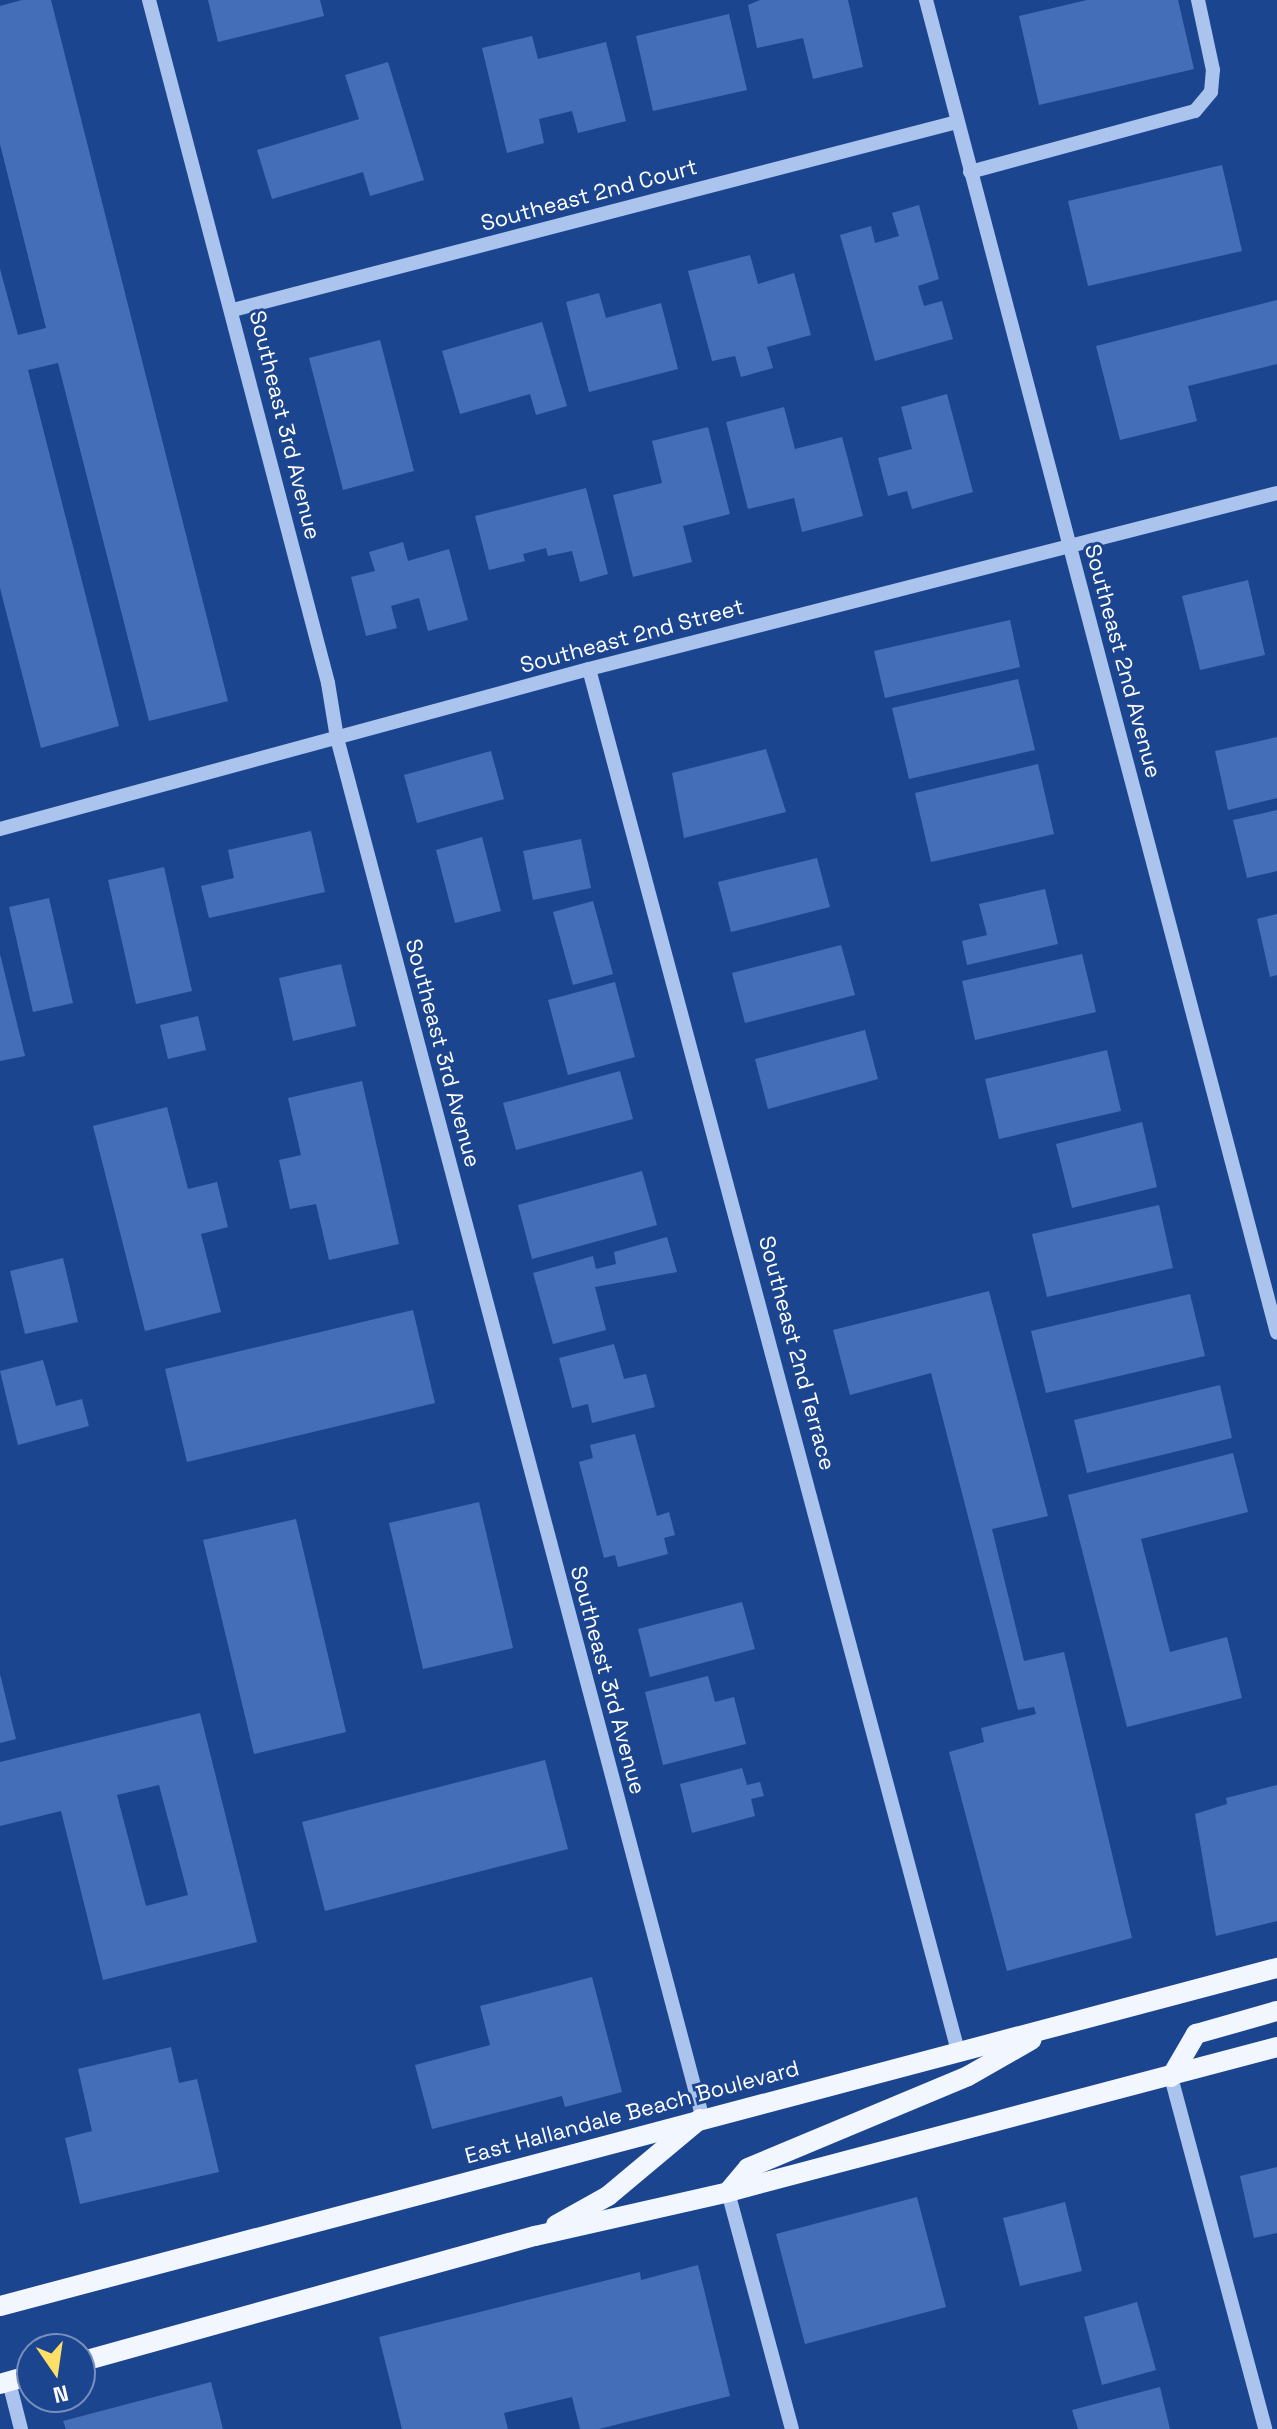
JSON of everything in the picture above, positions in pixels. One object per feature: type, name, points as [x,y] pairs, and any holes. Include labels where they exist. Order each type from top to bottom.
[{"type":"main road","name":"East Hallandale Beach Boulevard","points":[[0,2306],[702,2116],[1277,1968]]},
{"type":"main road","points":[[1171,2077],[1196,2034],[1277,2011]]},
{"type":"main road","points":[[728,2192],[748,2168],[968,2076],[1055,2027]]},
{"type":"main road","points":[[96,2358],[535,2236],[728,2192],[1277,2047]]},
{"type":"main road","points":[[535,2236],[608,2196],[702,2116]]},
{"type":"street","name":"Southeast 3rd Avenue","points":[[149,0],[233,310],[328,683],[337,738],[702,2116]]},
{"type":"street","name":"Southeast 2nd Avenue","points":[[926,0],[1277,1333]]},
{"type":"street","points":[[970,172],[1195,111],[1211,92],[1213,70],[1198,0]]},
{"type":"street","name":"Southeast 2nd Court","points":[[233,310],[957,122]]},
{"type":"street","name":"Southeast 2nd Street","points":[[0,829],[589,669],[1277,493]]},
{"type":"street","name":"Southeast 2nd Terrace","points":[[589,669],[958,2051]]},
{"type":"street","points":[[1171,2077],[1265,2429]]},
{"type":"street","points":[[728,2192],[792,2429]]},
{"type":"street","points":[[4,2383],[21,2429]]},
{"type":"building","points":[[22,0],[51,0],[228,701],[149,721],[58,363],[28,370],[119,726],[41,748],[0,588],[0,269],[18,335],[46,328],[0,144],[0,6]]},
{"type":"building","points":[[208,0],[320,0],[324,16],[218,42]]},
{"type":"building","points":[[760,0],[848,0],[863,67],[813,79],[803,38],[757,48],[748,5]]},
{"type":"building","points":[[1087,0],[1178,0],[1194,69],[1039,105],[1019,16]]},
{"type":"building","points":[[729,14],[747,90],[653,111],[636,36]]},
{"type":"building","points":[[532,36],[538,59],[606,42],[626,121],[578,133],[572,111],[539,119],[544,143],[507,153],[482,48]]},
{"type":"building","points":[[388,62],[424,180],[370,196],[363,172],[272,199],[257,150],[359,119],[345,75]]},
{"type":"building","points":[[1222,165],[1242,251],[1088,286],[1068,201]]},
{"type":"building","points":[[919,205],[939,279],[918,286],[924,306],[942,301],[953,339],[875,361],[840,235],[871,226],[875,243],[899,236],[892,213]]},
{"type":"building","points":[[750,255],[758,284],[794,273],[811,335],[767,347],[773,368],[741,377],[735,356],[712,361],[688,271]]},
{"type":"building","points":[[599,293],[606,318],[661,303],[678,369],[589,392],[566,302]]},
{"type":"building","points":[[1277,300],[1277,364],[1188,386],[1197,421],[1120,440],[1096,346]]},
{"type":"building","points":[[542,322],[567,406],[536,415],[530,394],[460,414],[442,351]]},
{"type":"building","points":[[380,340],[414,471],[343,490],[309,358]]},
{"type":"building","points":[[947,394],[973,492],[912,509],[907,491],[888,496],[878,458],[912,449],[901,407]]},
{"type":"building","points":[[784,407],[795,449],[842,437],[863,516],[802,532],[794,498],[748,509],[726,422]]},
{"type":"building","points":[[708,427],[730,514],[683,526],[692,562],[633,577],[613,495],[662,483],[652,441]]},
{"type":"building","points":[[586,488],[608,574],[580,582],[572,551],[548,556],[546,548],[523,554],[525,561],[489,570],[475,516]]},
{"type":"building","points":[[403,542],[408,561],[449,549],[468,620],[428,631],[419,598],[391,606],[397,628],[366,636],[351,577],[375,571],[369,552]]},
{"type":"building","points":[[1248,580],[1265,655],[1200,670],[1182,596]]},
{"type":"building","points":[[1010,620],[1020,667],[885,698],[874,651]]},
{"type":"building","points":[[1018,679],[1035,750],[909,779],[892,708]]},
{"type":"building","points":[[1277,737],[1277,798],[1228,810],[1215,751]]},
{"type":"building","points":[[766,749],[786,812],[684,838],[672,773]]},
{"type":"building","points":[[491,751],[504,799],[417,823],[404,775]]},
{"type":"building","points":[[1038,764],[1054,834],[931,862],[915,793]]},
{"type":"building","points":[[1277,810],[1277,871],[1247,878],[1233,820]]},
{"type":"building","points":[[311,831],[325,892],[209,918],[201,886],[234,878],[228,850]]},
{"type":"building","points":[[482,837],[501,911],[455,923],[436,850]]},
{"type":"building","points":[[581,839],[591,888],[533,900],[523,851]]},
{"type":"building","points":[[817,858],[830,907],[731,932],[718,882]]},
{"type":"building","points":[[164,867],[192,991],[136,1004],[108,880]]},
{"type":"building","points":[[1045,889],[1058,944],[967,965],[962,941],[987,935],[979,904]]},
{"type":"building","points":[[49,898],[73,1003],[33,1012],[9,907]]},
{"type":"building","points":[[593,901],[613,974],[573,985],[553,912]]},
{"type":"building","points":[[1277,914],[1277,975],[1270,977],[1257,919]]},
{"type":"building","points":[[841,945],[855,995],[745,1023],[732,973]]},
{"type":"building","points":[[0,954],[25,1056],[0,1061]]},
{"type":"building","points":[[1082,954],[1096,1012],[975,1040],[962,981]]},
{"type":"building","points":[[341,964],[356,1026],[293,1041],[279,978]]},
{"type":"building","points":[[615,982],[635,1057],[568,1075],[548,1000]]},
{"type":"building","points":[[198,1016],[206,1050],[168,1059],[160,1025]]},
{"type":"building","points":[[865,1030],[878,1079],[768,1109],[755,1059]]},
{"type":"building","points":[[1107,1050],[1121,1111],[999,1139],[985,1079]]},
{"type":"building","points":[[620,1071],[633,1119],[516,1150],[503,1103]]},
{"type":"building","points":[[362,1081],[399,1244],[329,1260],[316,1204],[290,1209],[279,1160],[301,1155],[288,1098]]},
{"type":"building","points":[[167,1107],[188,1189],[217,1182],[228,1227],[201,1234],[221,1312],[145,1331],[93,1126]]},
{"type":"building","points":[[1142,1122],[1157,1187],[1072,1208],[1056,1144]]},
{"type":"building","points":[[642,1171],[657,1225],[532,1259],[518,1205]]},
{"type":"building","points":[[1159,1205],[1173,1268],[1047,1297],[1032,1234]]},
{"type":"building","points":[[667,1237],[677,1272],[595,1287],[606,1330],[553,1344],[533,1273],[593,1256],[596,1269],[616,1264],[614,1252]]},
{"type":"building","points":[[63,1258],[78,1322],[25,1334],[10,1271]]},
{"type":"building","points":[[989,1291],[1048,1516],[992,1529],[1024,1661],[1064,1652],[1132,1938],[1007,1971],[949,1752],[984,1742],[981,1728],[1036,1714],[1034,1707],[1018,1710],[931,1373],[850,1395],[833,1330]]},
{"type":"building","points":[[1190,1294],[1205,1356],[1046,1393],[1031,1331]]},
{"type":"building","points":[[413,1310],[435,1403],[187,1462],[165,1369]]},
{"type":"building","points":[[614,1344],[624,1379],[646,1374],[655,1407],[592,1423],[588,1404],[572,1408],[559,1358]]},
{"type":"building","points":[[43,1360],[56,1406],[82,1399],[89,1426],[18,1445],[0,1371]]},
{"type":"building","points":[[1220,1385],[1232,1438],[1087,1473],[1074,1420]]},
{"type":"building","points":[[635,1434],[657,1516],[669,1512],[675,1535],[664,1538],[668,1554],[618,1567],[615,1555],[604,1558],[579,1462],[593,1458],[590,1445]]},
{"type":"building","points":[[1233,1453],[1248,1512],[1141,1539],[1170,1652],[1227,1637],[1242,1698],[1127,1727],[1068,1495]]},
{"type":"building","points":[[479,1502],[513,1648],[423,1669],[389,1523]]},
{"type":"building","points":[[296,1519],[346,1732],[254,1754],[203,1540]]},
{"type":"building","points":[[742,1602],[755,1649],[650,1677],[638,1629]]},
{"type":"building","points":[[0,1674],[16,1739],[0,1743]]},
{"type":"building","points":[[708,1676],[715,1702],[734,1697],[746,1744],[663,1765],[645,1692]]},
{"type":"building","points":[[200,1713],[257,1942],[103,1980],[61,1811],[0,1826],[0,1762]],"holes":[[[159,1785],[188,1895],[146,1906],[117,1795]]]},
{"type":"building","points":[[545,1760],[568,1849],[325,1911],[302,1822]]},
{"type":"building","points":[[742,1768],[747,1785],[760,1782],[764,1796],[751,1799],[755,1816],[692,1833],[680,1784]]},
{"type":"building","points":[[1277,1785],[1277,1921],[1216,1936],[1195,1814],[1227,1804],[1226,1798]]},
{"type":"building","points":[[592,1977],[622,2092],[565,2107],[562,2096],[432,2129],[415,2065],[490,2045],[480,2006]]},
{"type":"building","points":[[171,2047],[179,2083],[197,2079],[219,2172],[80,2204],[65,2138],[92,2131],[78,2069]]},
{"type":"building","points":[[1277,2167],[1277,2233],[1254,2238],[1240,2176]]},
{"type":"building","points":[[917,2197],[946,2307],[805,2344],[776,2234]]},
{"type":"building","points":[[1065,2202],[1082,2271],[1020,2286],[1003,2218]]},
{"type":"building","points":[[698,2265],[730,2396],[599,2429],[580,2429],[572,2397],[504,2413],[508,2429],[402,2429],[379,2337],[640,2272],[641,2280]]},
{"type":"building","points":[[1137,2302],[1156,2370],[1102,2385],[1084,2317]]},
{"type":"building","points":[[211,2382],[223,2429],[66,2429],[63,2421]]},
{"type":"building","points":[[1160,2387],[1170,2429],[1078,2429],[1072,2410]]}]
